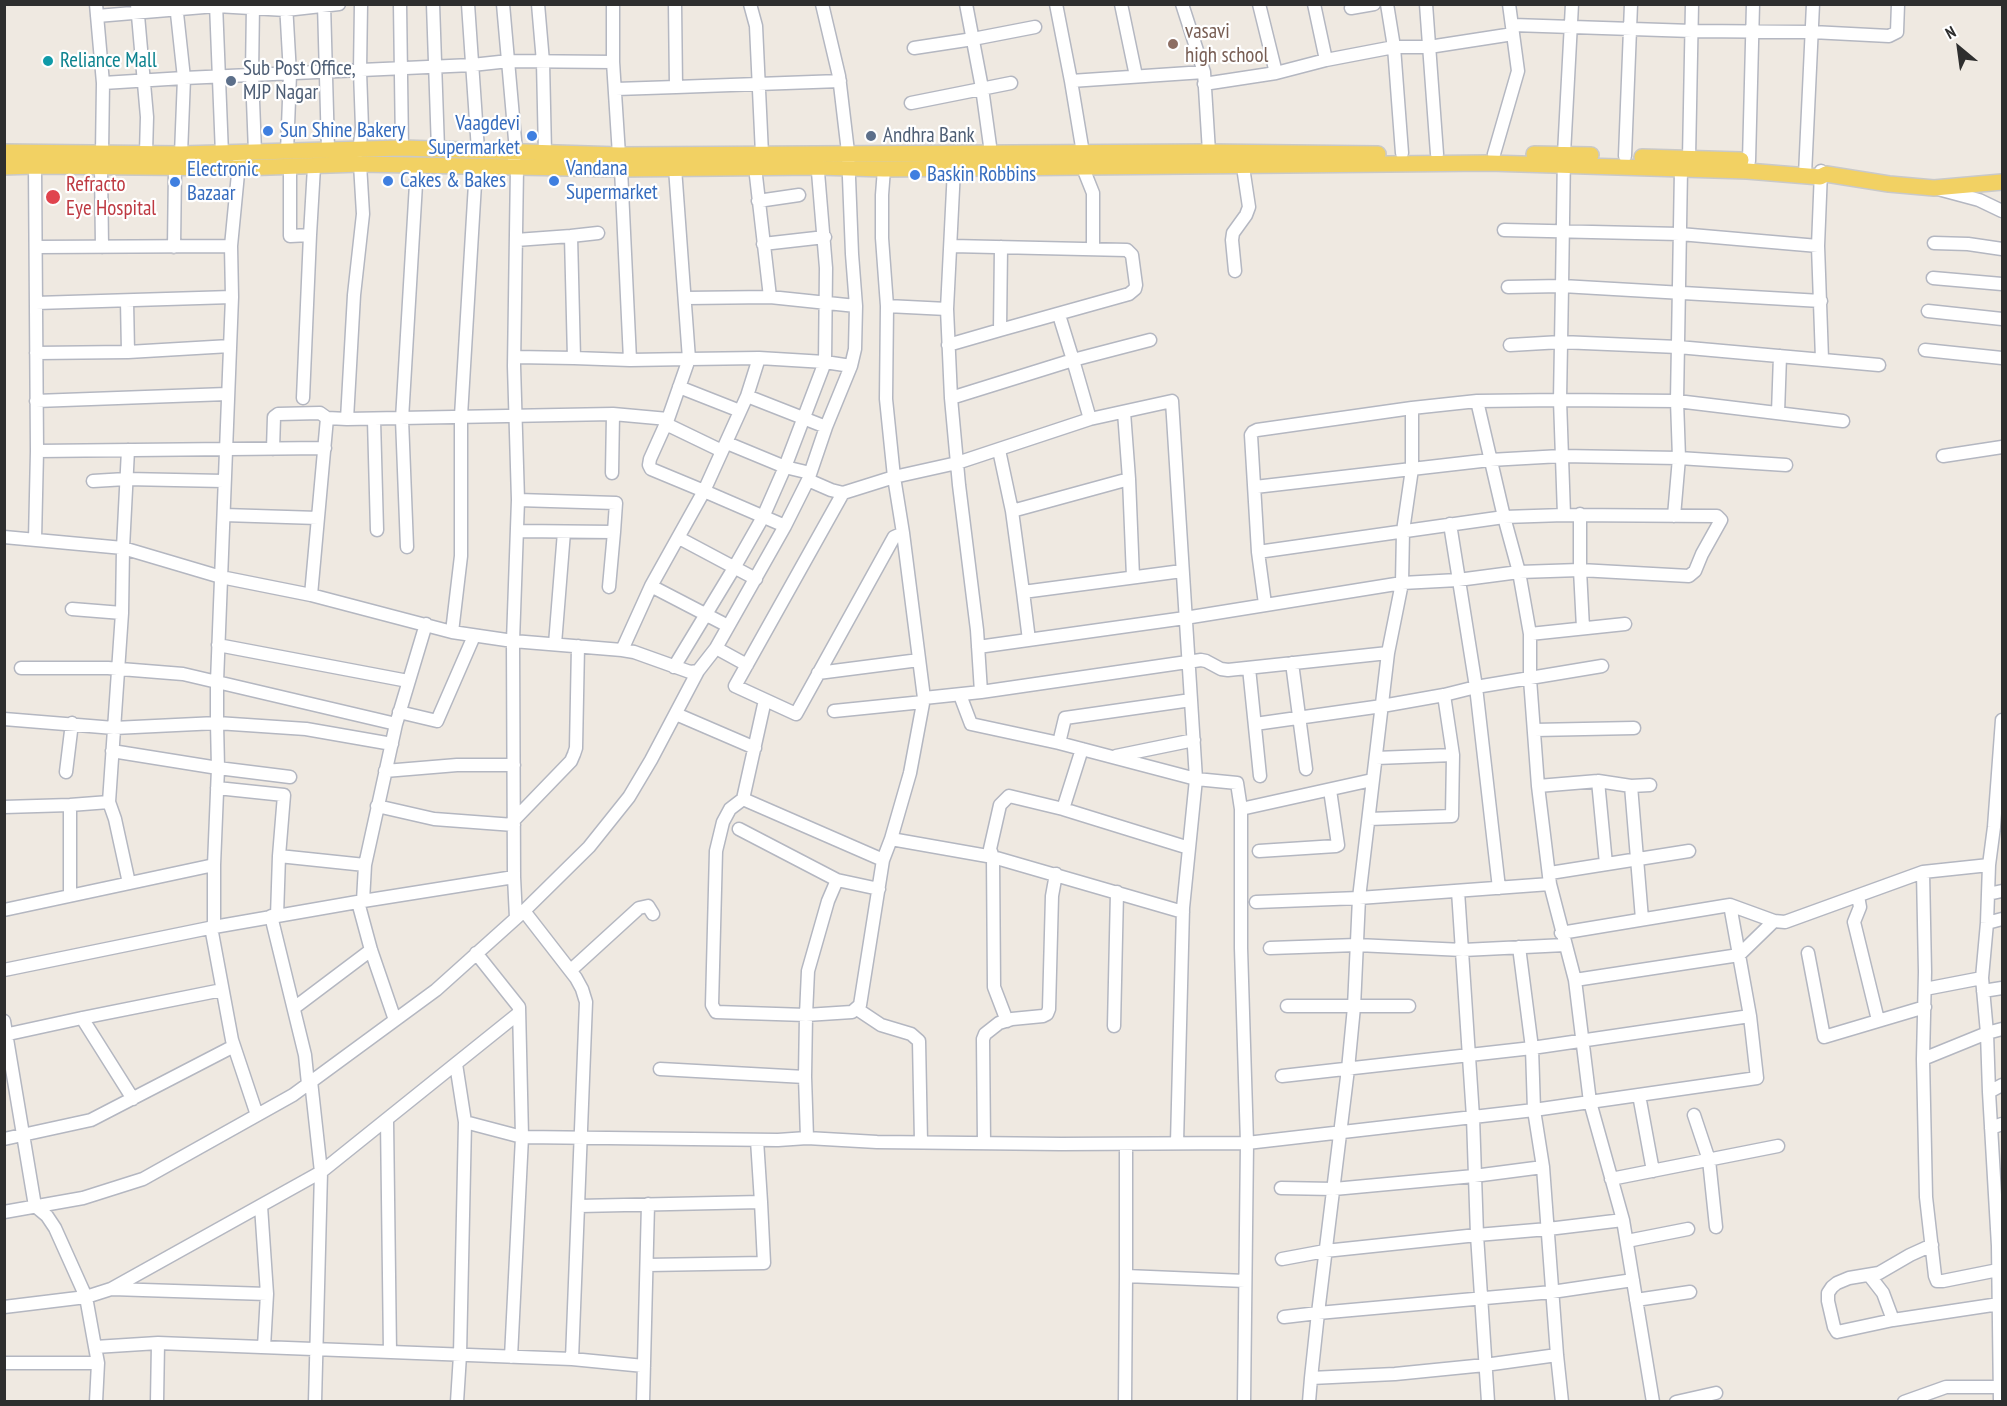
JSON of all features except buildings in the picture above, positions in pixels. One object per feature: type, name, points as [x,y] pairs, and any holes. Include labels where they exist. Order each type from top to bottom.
[{"type":"main road","points":[[4,167],[102,160],[146,153],[178,161],[222,153],[290,167],[314,167],[402,148],[545,153],[675,168],[758,161]]},
{"type":"main road","points":[[4,152],[102,160],[178,161],[245,158],[328,149],[360,158],[417,167],[848,160],[991,153],[1083,160],[1243,167],[1625,156],[1747,171],[1815,173]]},
{"type":"main road","points":[[848,160],[884,169],[954,169],[1209,152],[1494,154],[1685,163],[1749,161],[1889,184],[1934,188],[2002,182]]},
{"type":"street","points":[[102,247],[103,83],[96,10],[216,5],[286,7],[339,4]]},
{"type":"street","points":[[347,419],[354,295],[363,214],[360,158],[362,128],[361,4]]},
{"type":"street","points":[[400,4],[402,148]]},
{"type":"street","points":[[433,4],[438,149]]},
{"type":"street","points":[[468,4],[478,150]]},
{"type":"street","points":[[503,4],[516,151],[515,357],[518,531],[513,642],[514,877],[520,915],[571,970],[582,989],[586,1002],[572,1359]]},
{"type":"street","points":[[538,4],[543,62],[545,153]]},
{"type":"street","points":[[613,4],[613,62],[630,360]]},
{"type":"street","points":[[675,4],[676,87]]},
{"type":"street","points":[[750,4],[756,26],[759,85],[758,201],[770,297]]},
{"type":"street","points":[[4,1212],[83,1198],[108,1192],[143,1179],[293,1095],[436,990],[520,915],[589,847],[629,797],[698,671],[716,648],[785,526],[809,476],[851,366],[855,349],[856,306],[848,160],[840,81],[822,4]]},
{"type":"street","points":[[966,4],[982,88],[991,153]]},
{"type":"street","points":[[1056,4],[1083,160],[1093,193],[1093,249]]},
{"type":"street","points":[[1121,4],[1136,76]]},
{"type":"street","points":[[1182,4],[1204,78],[1209,152]]},
{"type":"street","points":[[1259,4],[1276,73]]},
{"type":"street","points":[[1314,4],[1326,60]]},
{"type":"street","points":[[1351,8],[1374,4]]},
{"type":"street","points":[[1387,4],[1394,47],[1401,153]]},
{"type":"street","points":[[1426,4],[1437,154]]},
{"type":"street","points":[[1494,154],[1518,71],[1509,4]]},
{"type":"street","points":[[1564,515],[1560,400],[1564,159],[1572,4]]},
{"type":"street","points":[[1625,156],[1631,4]]},
{"type":"street","points":[[1674,516],[1679,458],[1677,401],[1680,234],[1692,4]]},
{"type":"street","points":[[1749,161],[1753,4]]},
{"type":"street","points":[[1813,4],[1815,173],[1822,359]]},
{"type":"street","points":[[1071,81],[1136,76],[1204,78],[1276,73],[1326,60],[1394,47],[1429,47],[1513,30],[1572,27],[1812,32],[1889,36],[1897,32],[1898,4]]},
{"type":"street","points":[[216,5],[222,153]]},
{"type":"street","points":[[324,5],[328,149]]},
{"type":"street","points":[[174,247],[184,78],[176,7]]},
{"type":"street","points":[[253,7],[252,75],[245,158],[231,246],[232,297],[217,682],[218,768],[213,927],[222,990],[234,1046],[257,1115]]},
{"type":"street","points":[[286,7],[290,74],[286,152]]},
{"type":"street","points":[[137,8],[147,117],[146,153]]},
{"type":"street","points":[[914,48],[1035,27]]},
{"type":"street","points":[[103,83],[472,66],[509,61],[613,62]]},
{"type":"street","points":[[616,89],[840,81]]},
{"type":"street","points":[[911,103],[1011,83]]},
{"type":"street","points":[[674,667],[763,517],[785,467],[825,362],[827,302],[825,237],[817,160]]},
{"type":"street","points":[[35,166],[37,451],[35,540]]},
{"type":"street","points":[[290,167],[290,236],[310,235]]},
{"type":"street","points":[[303,398],[314,167]]},
{"type":"street","points":[[407,547],[402,419],[417,167]]},
{"type":"street","points":[[452,632],[461,556],[461,416],[476,167]]},
{"type":"street","points":[[1235,270],[1233,233],[1249,207],[1243,167]]},
{"type":"street","points":[[675,168],[689,359],[649,465],[651,469],[785,526]]},
{"type":"street","points":[[765,700],[743,799],[730,809],[723,822],[716,851],[712,1005],[716,1012],[807,1015],[852,1012],[860,1005],[883,860],[910,773],[923,700],[886,399],[886,306],[882,238],[884,169]]},
{"type":"street","points":[[954,169],[952,246],[947,309],[948,345],[957,463],[981,692]]},
{"type":"street","points":[[1934,188],[1979,200],[2002,211]]},
{"type":"street","points":[[758,201],[799,195]]},
{"type":"street","points":[[1504,230],[1680,234],[1818,246]]},
{"type":"street","points":[[516,240],[598,233]]},
{"type":"street","points":[[571,236],[574,358]]},
{"type":"street","points":[[763,244],[825,237]]},
{"type":"street","points":[[1934,243],[1968,244],[2002,249]]},
{"type":"street","points":[[36,247],[231,246]]},
{"type":"street","points":[[948,345],[1129,294],[1135,290],[1136,285],[1132,255],[1129,250],[952,246]]},
{"type":"street","points":[[1000,330],[1001,248]]},
{"type":"street","points":[[1933,278],[2002,284]]},
{"type":"street","points":[[1508,287],[1562,286],[1680,291],[1821,301]]},
{"type":"street","points":[[36,303],[232,297]]},
{"type":"street","points":[[686,298],[770,297],[856,306]]},
{"type":"street","points":[[127,301],[128,352]]},
{"type":"street","points":[[886,306],[947,309]]},
{"type":"street","points":[[1928,311],[2002,319]]},
{"type":"street","points":[[1059,315],[1090,419]]},
{"type":"street","points":[[951,398],[1150,339]]},
{"type":"street","points":[[1510,345],[1561,342],[1678,347],[1879,365]]},
{"type":"street","points":[[36,353],[128,352],[230,346]]},
{"type":"street","points":[[1925,350],[2002,358]]},
{"type":"street","points":[[1778,413],[1780,356]]},
{"type":"street","points":[[515,357],[630,360],[759,358],[851,366]]},
{"type":"street","points":[[622,650],[651,586],[679,538],[725,447],[747,396],[759,358]]},
{"type":"street","points":[[679,387],[740,411]]},
{"type":"street","points":[[36,401],[227,394]]},
{"type":"street","points":[[747,396],[826,427]]},
{"type":"street","points":[[903,533],[894,537],[796,714],[735,686],[843,493],[894,477],[957,463],[1090,419],[1172,401],[1196,779],[1183,912],[1177,1143]]},
{"type":"street","points":[[1477,401],[1519,572],[1530,634],[1530,679],[1543,839],[1563,939],[1575,981],[1590,1102],[1623,1220],[1653,1401]]},
{"type":"street","points":[[1265,604],[1258,552],[1251,435],[1257,430],[1477,401],[1677,401],[1844,421]]},
{"type":"street","points":[[1309,1401],[1348,1069],[1354,1007],[1359,898],[1372,780],[1388,652],[1402,583],[1402,531],[1412,469],[1412,408]]},
{"type":"street","points":[[1124,412],[1132,577]]},
{"type":"street","points":[[273,449],[274,417],[278,414],[320,413],[327,418],[374,420],[461,416],[613,414],[667,421],[725,447],[809,476],[843,493]]},
{"type":"street","points":[[612,473],[613,414]]},
{"type":"street","points":[[311,595],[327,418]]},
{"type":"street","points":[[374,420],[377,530]]},
{"type":"street","points":[[1943,456],[2002,447]]},
{"type":"street","points":[[37,451],[325,448]]},
{"type":"street","points":[[129,450],[122,613],[109,802],[129,883]]},
{"type":"street","points":[[999,450],[1012,511],[1029,640]]},
{"type":"street","points":[[1255,487],[1490,460],[1561,456],[1679,458],[1786,465]]},
{"type":"street","points":[[93,481],[126,479],[224,481]]},
{"type":"street","points":[[1012,511],[1129,479]]},
{"type":"street","points":[[518,500],[616,503],[609,587]]},
{"type":"street","points":[[978,647],[1185,618],[1402,583],[1458,580],[1519,572],[1580,570],[1689,576],[1693,574],[1721,520],[1717,516],[1580,514],[1504,517],[1258,552]]},
{"type":"street","points":[[1580,514],[1583,628]]},
{"type":"street","points":[[224,515],[318,518]]},
{"type":"street","points":[[1450,524],[1476,687],[1498,888]]},
{"type":"street","points":[[518,531],[614,532]]},
{"type":"street","points":[[555,644],[564,532]]},
{"type":"street","points":[[4,537],[123,548],[221,577],[311,595],[452,632],[513,642],[622,650],[690,672],[698,671]]},
{"type":"street","points":[[679,538],[756,579]]},
{"type":"street","points":[[1023,592],[1182,571]]},
{"type":"street","points":[[651,586],[728,626]]},
{"type":"street","points":[[72,609],[122,613]]},
{"type":"street","points":[[395,1020],[371,950],[360,901],[365,865],[397,718],[426,624]]},
{"type":"street","points":[[1530,634],[1625,624]]},
{"type":"street","points":[[21,668],[183,674],[397,718],[437,721],[474,636]]},
{"type":"street","points":[[218,645],[408,681]]},
{"type":"street","points":[[377,806],[434,819],[514,822],[571,761],[574,754],[578,646]]},
{"type":"street","points":[[716,648],[747,665]]},
{"type":"street","points":[[834,711],[1188,662],[1206,661],[1221,669],[1249,668],[1388,652]]},
{"type":"street","points":[[818,673],[919,660]]},
{"type":"street","points":[[1292,663],[1306,769]]},
{"type":"street","points":[[1255,724],[1382,706],[1476,687],[1602,666]]},
{"type":"street","points":[[1249,668],[1260,776]]},
{"type":"street","points":[[960,695],[971,724],[1059,743],[1196,779],[1237,783],[1241,809],[1241,948],[1247,1143],[1244,1401]]},
{"type":"street","points":[[1369,819],[1452,816],[1453,755],[1444,695]]},
{"type":"street","points":[[1059,743],[1065,718],[1191,700]]},
{"type":"street","points":[[676,714],[755,748]]},
{"type":"street","points":[[4,719],[114,728],[217,723],[306,729],[392,744]]},
{"type":"street","points":[[2000,1401],[1997,1126],[1989,1092],[1988,1033],[1983,985],[1989,865],[1998,825],[2000,798],[2002,720]]},
{"type":"street","points":[[66,772],[72,723]]},
{"type":"street","points":[[1534,730],[1634,728]]},
{"type":"street","points":[[1112,757],[1194,740]]},
{"type":"street","points":[[1064,809],[1082,749]]},
{"type":"street","points":[[112,751],[290,777]]},
{"type":"street","points":[[1376,758],[1453,755]]},
{"type":"street","points":[[385,771],[457,765],[514,765]]},
{"type":"street","points":[[1241,809],[1372,780]]},
{"type":"street","points":[[1538,786],[1598,781],[1631,786],[1650,785]]},
{"type":"street","points":[[1598,781],[1606,864]]},
{"type":"street","points":[[1631,786],[1642,919]]},
{"type":"street","points":[[217,788],[284,795],[274,916],[304,1055],[321,1172],[315,1401]]},
{"type":"street","points":[[1259,851],[1338,845],[1330,790]]},
{"type":"street","points":[[1007,1021],[994,987],[993,857],[990,849],[1000,805],[1009,796],[1064,809],[1189,848]]},
{"type":"street","points":[[743,799],[883,860]]},
{"type":"street","points":[[4,807],[70,806],[109,802]]},
{"type":"street","points":[[70,806],[70,895]]},
{"type":"street","points":[[739,829],[837,880],[879,889]]},
{"type":"street","points":[[891,839],[993,857],[1183,912]]},
{"type":"street","points":[[1256,902],[1359,898],[1498,888],[1606,864],[1689,851]]},
{"type":"street","points":[[279,855],[365,865]]},
{"type":"street","points":[[4,910],[214,865]]},
{"type":"street","points":[[1270,948],[1357,945],[1463,950],[1519,947],[1563,939],[1642,919],[1730,905],[1774,921],[1785,922],[1923,872],[1989,865]]},
{"type":"street","points":[[1923,872],[1926,1197],[1937,1281],[2000,1271]]},
{"type":"street","points":[[984,1143],[983,1039],[991,1028],[1007,1021],[1043,1016],[1049,1009],[1052,896],[1056,874]]},
{"type":"street","points":[[4,970],[213,927],[514,877]]},
{"type":"street","points":[[807,1138],[805,1077],[808,971],[828,901],[837,880]]},
{"type":"street","points":[[1458,891],[1473,1117],[1476,1235],[1488,1401]]},
{"type":"street","points":[[1988,894],[2002,891]]},
{"type":"street","points":[[1114,1026],[1117,892]]},
{"type":"street","points":[[1858,896],[1860,907],[1854,922],[1878,1020]]},
{"type":"street","points":[[465,1122],[522,1137],[757,1140],[807,1138],[984,1143],[1247,1143],[1534,1110],[1757,1078],[1750,1016],[1730,905]]},
{"type":"street","points":[[571,970],[639,908],[648,906],[653,914]]},
{"type":"street","points":[[1987,923],[2002,919]]},
{"type":"street","points":[[1575,981],[1739,955],[1774,921]]},
{"type":"street","points":[[1519,947],[1532,1048],[1534,1110],[1543,1167],[1562,1401]]},
{"type":"street","points":[[294,1008],[371,950]]},
{"type":"street","points":[[1808,952],[1824,1037],[1925,1007]]},
{"type":"street","points":[[476,953],[518,1004],[519,1013],[522,1137],[511,1357]]},
{"type":"street","points":[[1925,989],[1983,985],[2002,988]]},
{"type":"street","points":[[6,1035],[222,990]]},
{"type":"street","points":[[1287,1006],[1409,1006]]},
{"type":"street","points":[[857,1009],[880,1025],[911,1034],[919,1041],[921,1142]]},
{"type":"street","points":[[4,1306],[86,1297],[111,1289],[321,1172],[519,1013]]},
{"type":"street","points":[[1282,1076],[1532,1048],[1750,1016]]},
{"type":"street","points":[[82,1018],[133,1099]]},
{"type":"street","points":[[4,1022],[25,1135],[35,1206],[47,1216],[55,1228],[86,1297],[98,1363],[96,1401]]},
{"type":"street","points":[[1923,1059],[2002,1029]]},
{"type":"street","points":[[4,1139],[91,1120],[234,1046]]},
{"type":"street","points":[[456,1064],[465,1122],[457,1401]]},
{"type":"street","points":[[660,1069],[805,1077]]},
{"type":"street","points":[[1989,1092],[2002,1085]]},
{"type":"street","points":[[1639,1095],[1653,1171]]},
{"type":"street","points":[[1694,1115],[1709,1160],[1716,1227]]},
{"type":"street","points":[[387,1120],[390,1352]]},
{"type":"street","points":[[647,1265],[764,1263],[757,1140]]},
{"type":"street","points":[[1125,1401],[1126,1144]]},
{"type":"street","points":[[1611,1179],[1778,1146]]},
{"type":"street","points":[[1281,1188],[1334,1189],[1543,1167]]},
{"type":"street","points":[[579,1206],[761,1202]]},
{"type":"street","points":[[643,1401],[648,1204]]},
{"type":"street","points":[[261,1206],[267,1294],[264,1347]]},
{"type":"street","points":[[1282,1259],[1325,1251],[1623,1220]]},
{"type":"street","points":[[1627,1241],[1688,1229]]},
{"type":"street","points":[[1932,1245],[1879,1273],[1849,1278],[1832,1287],[1828,1293],[1828,1301],[1837,1332],[1893,1320],[1999,1304]]},
{"type":"street","points":[[1869,1275],[1883,1293],[1893,1320]]},
{"type":"street","points":[[1125,1276],[1245,1281]]},
{"type":"street","points":[[1284,1317],[1552,1292],[1633,1280]]},
{"type":"street","points":[[111,1289],[267,1294]]},
{"type":"street","points":[[1636,1300],[1690,1292]]},
{"type":"street","points":[[95,1347],[158,1343],[572,1359],[645,1366]]},
{"type":"street","points":[[157,1401],[158,1343]]},
{"type":"street","points":[[1311,1378],[1395,1374],[1557,1355]]},
{"type":"street","points":[[4,1363],[98,1363]]},
{"type":"street","points":[[1904,1401],[1946,1387],[1999,1388]]},
{"type":"street","points":[[1676,1401],[1716,1394]]},
{"type":"place","name":"vasavi high school","points":[[1173,44]]},
{"type":"place","name":"Reliance Mall","points":[[48,61]]},
{"type":"place","name":"Sub Post Office, MJP Nagar","points":[[231,81]]},
{"type":"place","name":"Sun Shine Bakery","points":[[268,131]]},
{"type":"place","name":"Vaagdevi Supermarket","points":[[532,136]]},
{"type":"place","name":"Andhra Bank","points":[[871,136]]},
{"type":"place","name":"Baskin Robbins","points":[[915,175]]},
{"type":"place","name":"Cakes & Bakes","points":[[388,181]]},
{"type":"place","name":"Vandana Supermarket","points":[[554,181]]},
{"type":"place","name":"Electronic Bazaar","points":[[175,182]]},
{"type":"place","name":"Refracto Eye Hospital","points":[[53,197]]}]
